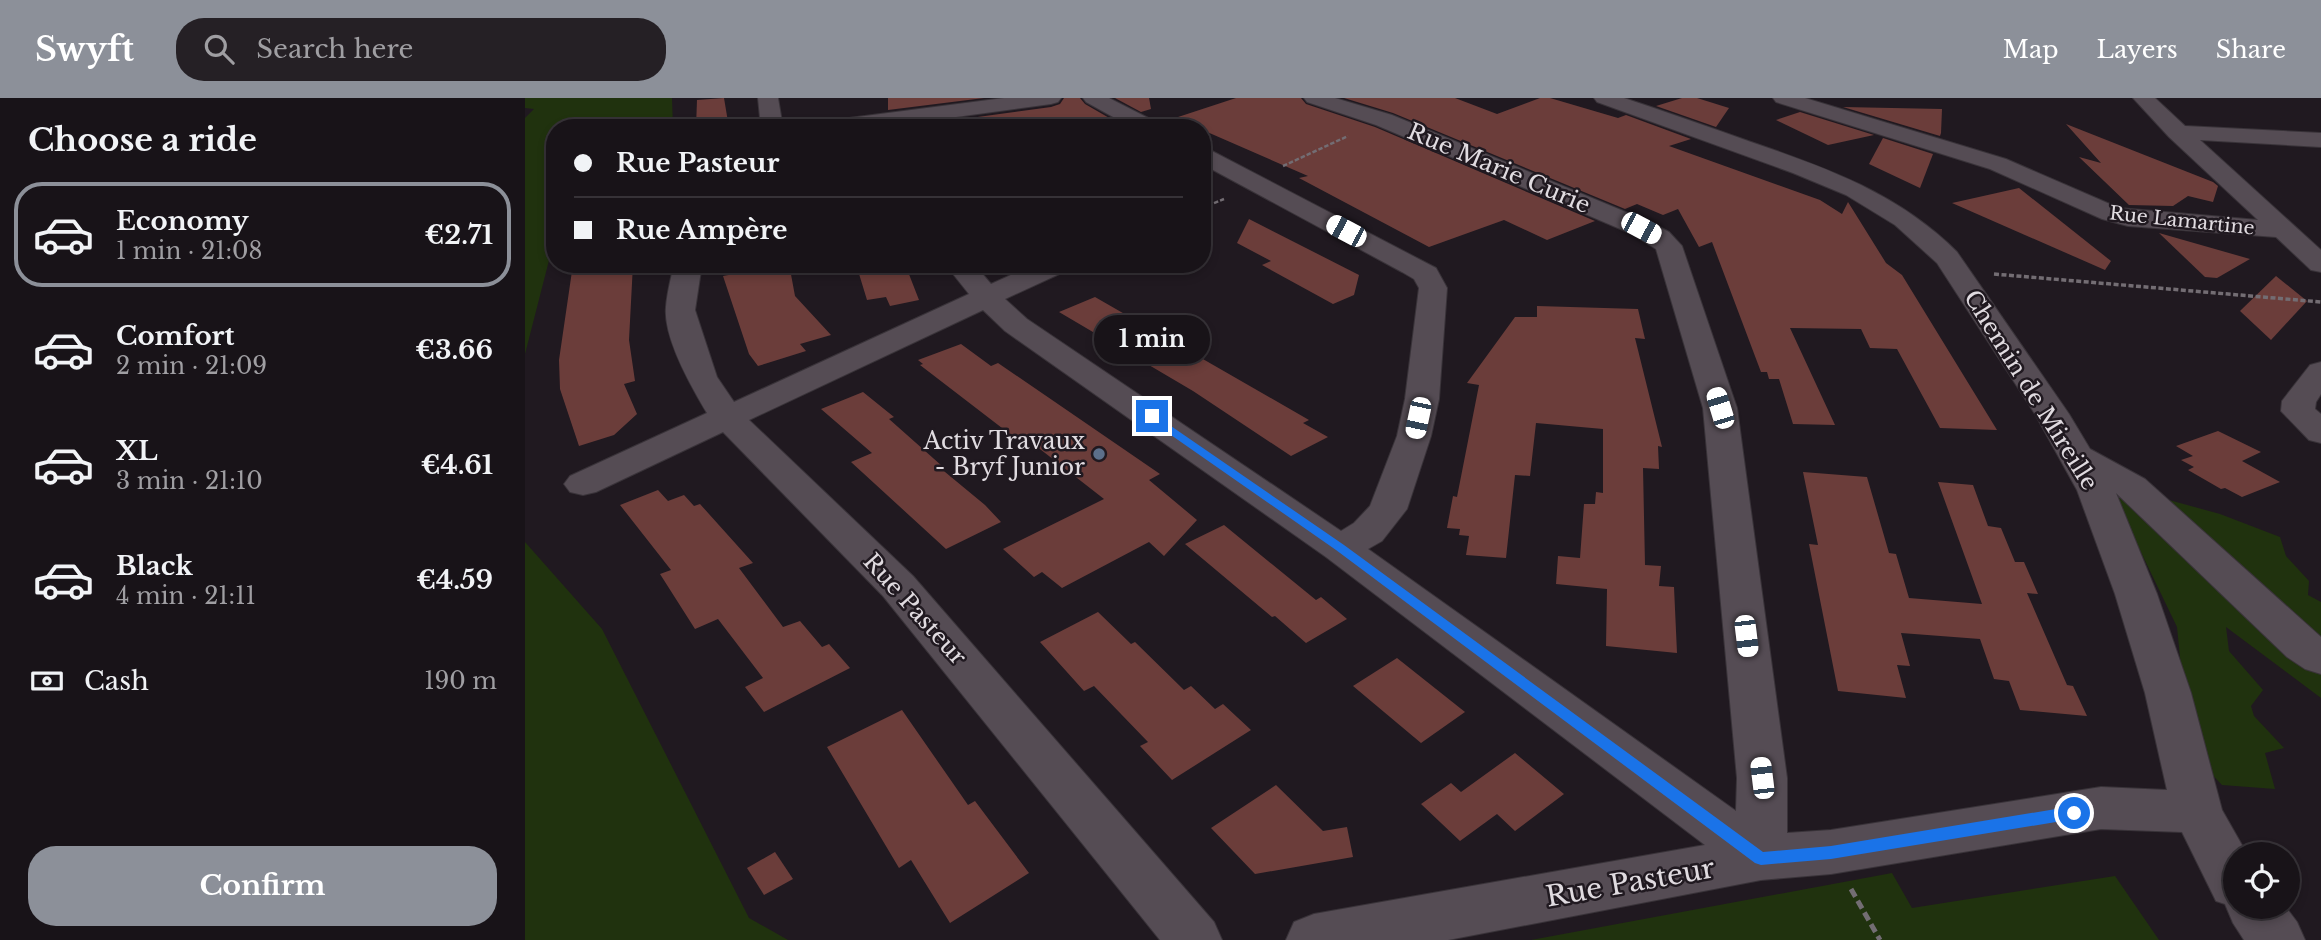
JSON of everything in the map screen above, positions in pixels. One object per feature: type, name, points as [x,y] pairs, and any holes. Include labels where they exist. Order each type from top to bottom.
[{"type":"street","points":[[768,98],[771,119]]},
{"type":"street","points":[[943,119],[1051,98]]},
{"type":"street","points":[[1093,98],[1133,119]]},
{"type":"street","name":"Rue Marie Curie","points":[[1314,98],[1384,120],[1641,228],[1660,238],[1668,246],[1720,408],[1762,778],[1761,858]]},
{"type":"street","name":"Chemin de Mireille","points":[[1604,98],[1778,159],[1863,194],[1910,222],[1931,240],[1956,271],[2078,457],[2096,490],[2136,594],[2168,693],[2197,812],[2223,861]]},
{"type":"street","name":"Rue Lamartine","points":[[1783,98],[1997,164],[2031,177],[2078,203],[2103,213],[2128,218],[2283,230]]},
{"type":"street","name":"Rue Lamartine","points":[[2143,98],[2283,230]]},
{"type":"street","points":[[2178,132],[2321,140]]},
{"type":"street","points":[[1211,160],[1426,274],[1433,288],[1422,399],[1414,436],[1388,509],[1368,532],[1340,548]]},
{"type":"street","points":[[2283,230],[2321,233]]},
{"type":"street","points":[[2283,230],[2321,264]]},
{"type":"street","name":"Rue Pasteur","points":[[686,273],[680,310],[685,331],[701,377],[726,416],[898,586],[1194,940]]},
{"type":"street","points":[[966,273],[987,298],[1016,325],[1340,548],[1761,858]]},
{"type":"street","points":[[583,484],[1039,273]]},
{"type":"street","points":[[2321,372],[2299,401],[2298,411],[2321,433]]},
{"type":"street","points":[[2078,457],[2133,487],[2303,646],[2321,658]]},
{"type":"street","name":"Rue Pasteur","points":[[1314,940],[1761,858],[1831,852],[2101,808],[2197,812]]},
{"type":"street","points":[[2262,919],[2277,940]]},
{"type":"path","points":[[1250,181],[1384,120]]},
{"type":"path","points":[[1956,271],[2321,302]]},
{"type":"path","points":[[1831,852],[1880,940]]},
{"type":"green space","points":[[525,98],[672,98],[673,119],[546,119],[546,272],[525,354],[525,118],[534,109],[525,108]]},
{"type":"green space","points":[[2112,492],[2158,497],[2220,514],[2280,537],[2286,556],[2309,581],[2308,595],[2321,602],[2321,698],[2226,627],[2229,651],[2263,690],[2251,706],[2254,716],[2284,748],[2265,753],[2275,789],[2222,785],[2177,738],[2184,697],[2177,627]]},
{"type":"green space","points":[[525,542],[602,629],[749,918],[788,940],[525,940]]},
{"type":"green space","points":[[1892,873],[1912,908],[2115,876],[2159,940],[1531,940]]},
{"type":"building","points":[[724,98],[728,119],[696,119],[697,100]]},
{"type":"building","points":[[888,98],[984,98],[888,110]]},
{"type":"building","points":[[1064,98],[1080,98],[1085,104],[1111,119],[963,119],[1051,107],[1060,104]]},
{"type":"building","points":[[1115,98],[1149,98],[1151,109],[1141,112]]},
{"type":"building","points":[[1236,98],[1301,98],[1306,104],[1375,127],[1595,221],[1547,240],[1504,220],[1429,247],[1299,178],[1308,176],[1211,134],[1211,119],[1175,118]]},
{"type":"building","points":[[1344,98],[1455,98],[1497,114],[1540,98],[1550,98],[1618,118],[1626,115],[1691,139],[1669,146],[1820,200],[1842,214],[1848,202],[1886,263],[1902,275],[1997,430],[1940,428],[1897,349],[1870,348],[1861,329],[1790,328],[1835,425],[1793,424],[1779,379],[1769,379],[1767,372],[1761,372],[1712,242],[1699,247],[1678,209],[1663,215],[1637,204],[1625,209],[1393,113]]},
{"type":"building","points":[[1682,98],[1697,98],[1729,108],[1716,127],[1656,106]]},
{"type":"building","points":[[1843,107],[1942,109],[1941,133],[1940,136]]},
{"type":"building","points":[[1800,112],[1874,135],[1828,145],[1776,120]]},
{"type":"building","points":[[2066,124],[2213,182],[2218,186],[2213,202],[2188,196],[2173,206],[2129,205],[2079,157],[2101,163]]},
{"type":"building","points":[[1883,138],[1933,154],[1920,188],[1869,164]]},
{"type":"building","points":[[2019,188],[2111,261],[2105,270],[1952,203]]},
{"type":"building","points":[[1249,219],[1359,275],[1354,295],[1333,304],[1262,265],[1271,261],[1237,243]]},
{"type":"building","points":[[2159,233],[2250,259],[2217,278],[2205,277]]},
{"type":"building","points":[[572,273],[633,273],[629,340],[635,381],[624,384],[637,414],[614,435],[579,446],[560,389],[559,360]]},
{"type":"building","points":[[740,273],[791,273],[795,296],[831,335],[800,344],[806,351],[758,366],[749,354],[723,276]]},
{"type":"building","points":[[859,273],[908,273],[919,300],[890,306],[886,297],[867,300]]},
{"type":"building","points":[[2276,276],[2307,301],[2271,340],[2240,311]]},
{"type":"building","points":[[1095,297],[1309,420],[1303,423],[1328,437],[1291,456],[1193,391],[1059,312]]},
{"type":"building","points":[[1537,306],[1638,309],[1645,339],[1635,338],[1662,447],[1658,446],[1659,469],[1643,468],[1645,565],[1661,566],[1659,586],[1674,587],[1677,653],[1606,646],[1607,589],[1556,584],[1558,556],[1580,558],[1584,504],[1595,504],[1596,492],[1603,493],[1603,429],[1536,423],[1530,476],[1515,475],[1506,558],[1466,555],[1469,536],[1459,535],[1460,529],[1447,528],[1453,496],[1457,497],[1479,385],[1467,383],[1515,317],[1537,317]]},
{"type":"building","points":[[961,344],[991,366],[998,363],[1160,474],[1149,480],[1197,520],[1164,556],[1149,542],[1062,588],[1042,572],[1034,577],[1003,549],[1104,499],[1022,435],[1015,438],[920,365],[923,364],[918,360]]},
{"type":"building","points":[[863,392],[894,417],[889,419],[1001,522],[946,549],[851,462],[872,453],[821,409]]},
{"type":"building","points":[[2218,431],[2261,452],[2242,461],[2280,482],[2242,497],[2225,488],[2221,489],[2188,470],[2194,467],[2181,460],[2193,456],[2176,446]]},
{"type":"building","points":[[1803,472],[1867,477],[1889,553],[1896,554],[1909,598],[1982,604],[1938,482],[1973,485],[1988,526],[2001,528],[2015,562],[2024,562],[2038,594],[2027,593],[2067,685],[2073,686],[2087,716],[2020,710],[2009,681],[1994,679],[1980,639],[1901,633],[1910,666],[1897,665],[1906,698],[1838,691],[1809,544],[1818,545]]},
{"type":"building","points":[[658,490],[668,501],[684,495],[694,506],[700,504],[753,563],[739,568],[783,627],[800,621],[822,647],[829,644],[850,668],[764,712],[745,687],[763,678],[718,619],[695,629],[660,574],[671,570],[620,505]]},
{"type":"building","points":[[1224,525],[1316,600],[1321,597],[1347,619],[1306,643],[1185,544]]},
{"type":"building","points":[[1098,612],[1131,644],[1135,642],[1184,690],[1191,686],[1215,709],[1223,704],[1251,730],[1172,780],[1140,746],[1148,742],[1094,686],[1084,691],[1040,642]]},
{"type":"building","points":[[1397,658],[1465,712],[1421,743],[1353,686]]},
{"type":"building","points":[[902,710],[968,805],[975,801],[1029,873],[950,923],[911,860],[899,868],[827,747]]},
{"type":"building","points":[[1515,753],[1564,794],[1515,831],[1497,814],[1460,841],[1421,804],[1451,783],[1461,792]]},
{"type":"building","points":[[1276,785],[1323,831],[1347,827],[1353,857],[1255,874],[1211,828]]},
{"type":"building","points":[[775,852],[793,879],[764,895],[747,868]]},
{"type":"place","name":"Activ Travaux - Bryf Junior","points":[[1099,454]]},
{"type":"route","points":[[1152,416],[1340,548],[1761,858],[1831,852],[2074,813]]}]
